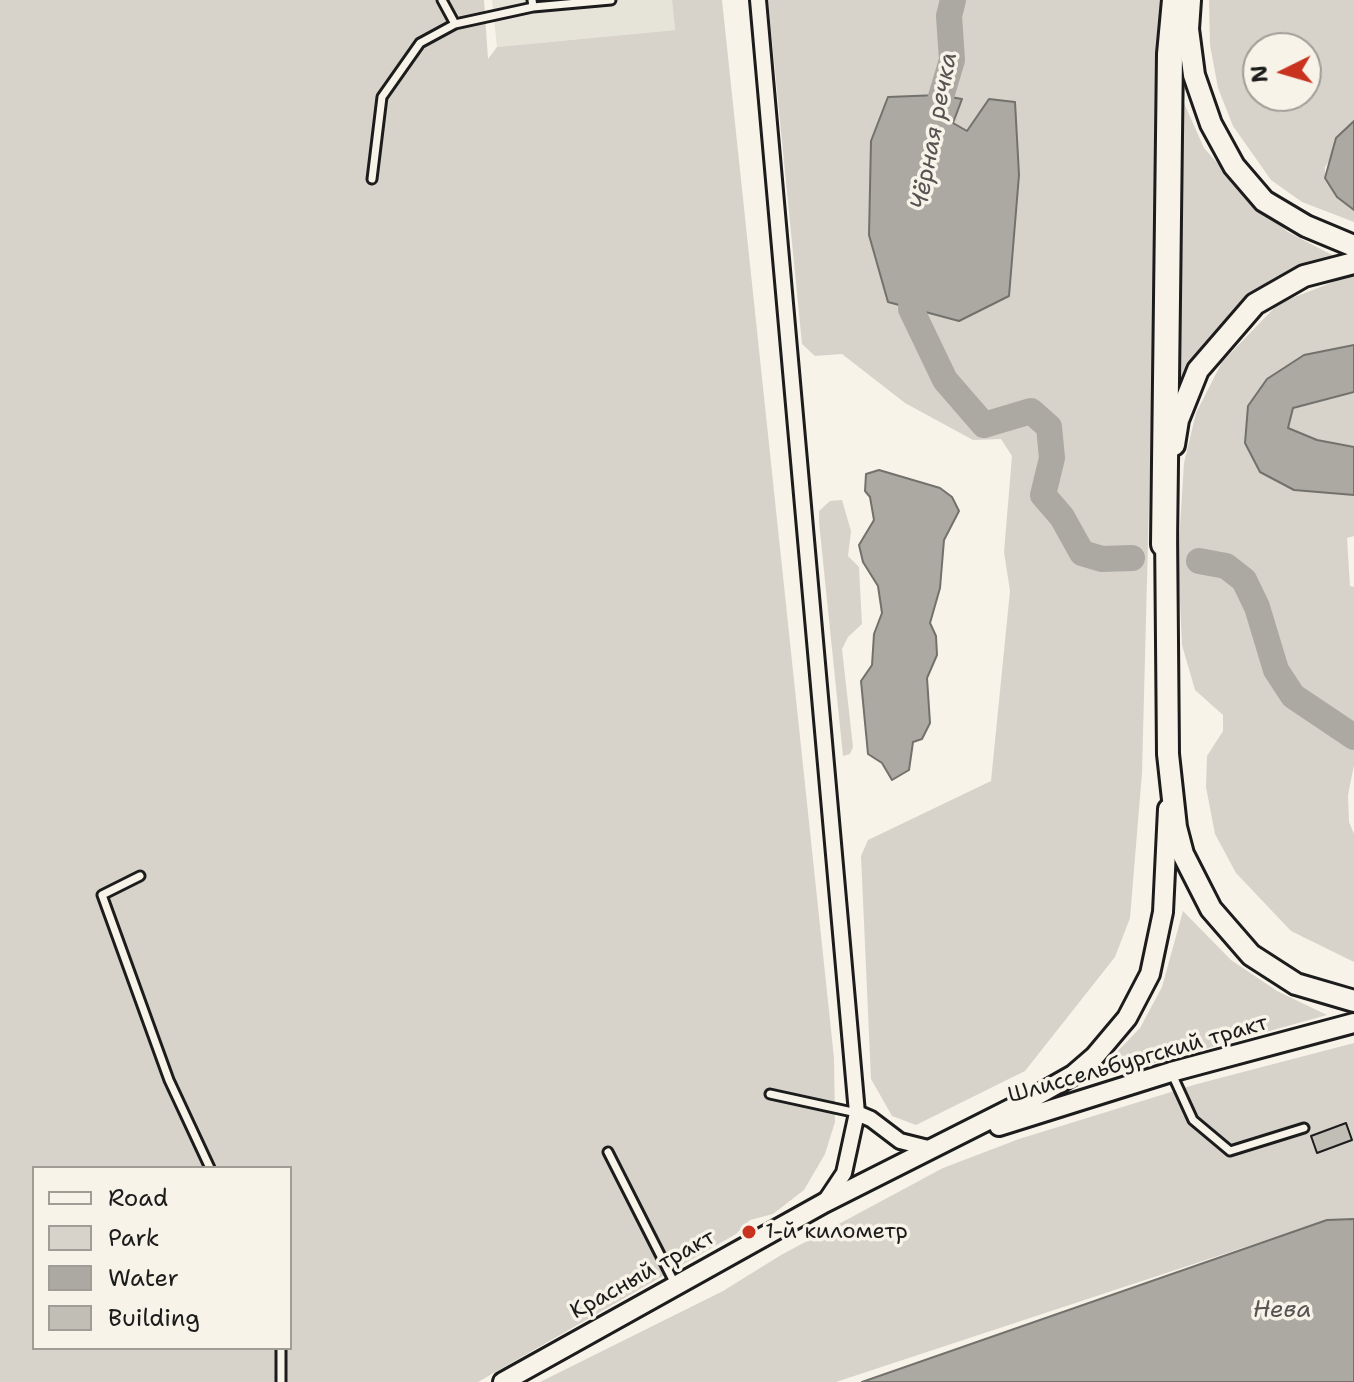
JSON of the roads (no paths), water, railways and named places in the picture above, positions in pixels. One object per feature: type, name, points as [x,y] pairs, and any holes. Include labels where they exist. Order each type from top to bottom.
[{"type":"highway","points":[[1164,544],[1170,54],[1175,0]]},
{"type":"main road","points":[[1190,0],[1188,29],[1194,75],[1211,124],[1234,166],[1264,201],[1306,226],[1354,246]]},
{"type":"main road","points":[[934,1148],[1073,1075],[1114,1037],[1140,997],[1150,974],[1163,912],[1168,754],[1164,544],[1178,420],[1198,370],[1255,304],[1304,276],[1354,263]]},
{"type":"main road","points":[[1168,754],[1176,827],[1183,854],[1199,891],[1228,933],[1251,955],[1296,984],[1354,1001]]},
{"type":"main road","name":"Шлиссельбургский тракт","points":[[934,1148],[1171,1072],[1354,1023]]},
{"type":"main road","name":"Красный тракт","points":[[503,1382],[824,1203],[934,1148]]},
{"type":"street","points":[[758,0],[857,1113],[844,1173],[824,1203]]},
{"type":"street","points":[[857,1113],[871,1119],[900,1141],[934,1148]]},
{"type":"lane","points":[[442,0],[455,24]]},
{"type":"lane","points":[[372,179],[382,97],[420,43],[455,24],[533,3],[611,0]]},
{"type":"lane","points":[[140,876],[102,895],[169,1080],[209,1166]]},
{"type":"lane","points":[[1171,1072],[1193,1120],[1230,1151],[1304,1128]]},
{"type":"lane","points":[[770,1094],[857,1113]]},
{"type":"lane","points":[[608,1152],[675,1284]]},
{"type":"lane","points":[[281,1350],[281,1382]]},
{"type":"water","points":[[939,95],[962,99],[953,123],[967,131],[989,99],[1015,102],[1019,175],[1009,296],[959,321],[888,302],[869,235],[871,141],[888,97]]},
{"type":"water","points":[[1354,121],[1354,210],[1337,197],[1325,178],[1336,138]]},
{"type":"water","points":[[1354,345],[1354,392],[1293,408],[1288,428],[1317,440],[1354,447],[1354,495],[1294,490],[1260,472],[1245,443],[1248,406],[1267,379],[1304,355]]},
{"type":"water","points":[[879,470],[940,488],[952,497],[959,511],[944,540],[940,588],[930,623],[936,636],[937,655],[927,678],[930,723],[922,739],[913,742],[909,770],[892,780],[882,763],[868,754],[861,681],[872,665],[874,634],[882,613],[878,586],[863,562],[859,545],[874,520],[870,497],[865,491],[866,474]]},
{"type":"water","name":"Нева","points":[[1354,1219],[1354,1382],[862,1382],[1327,1220]]},
{"type":"waterway","name":"Чёрная речка","points":[[931,130],[952,60],[949,16],[953,0]]},
{"type":"waterway","points":[[913,276],[911,309],[945,380],[984,425],[1031,411],[1049,427],[1052,458],[1043,495],[1062,517],[1082,553],[1102,559],[1132,558]]},
{"type":"waterway","points":[[1199,561],[1226,566],[1244,580],[1257,607],[1276,670],[1293,696],[1354,737]]},
{"type":"place","name":"1-й километр","points":[[749,1232]]}]
